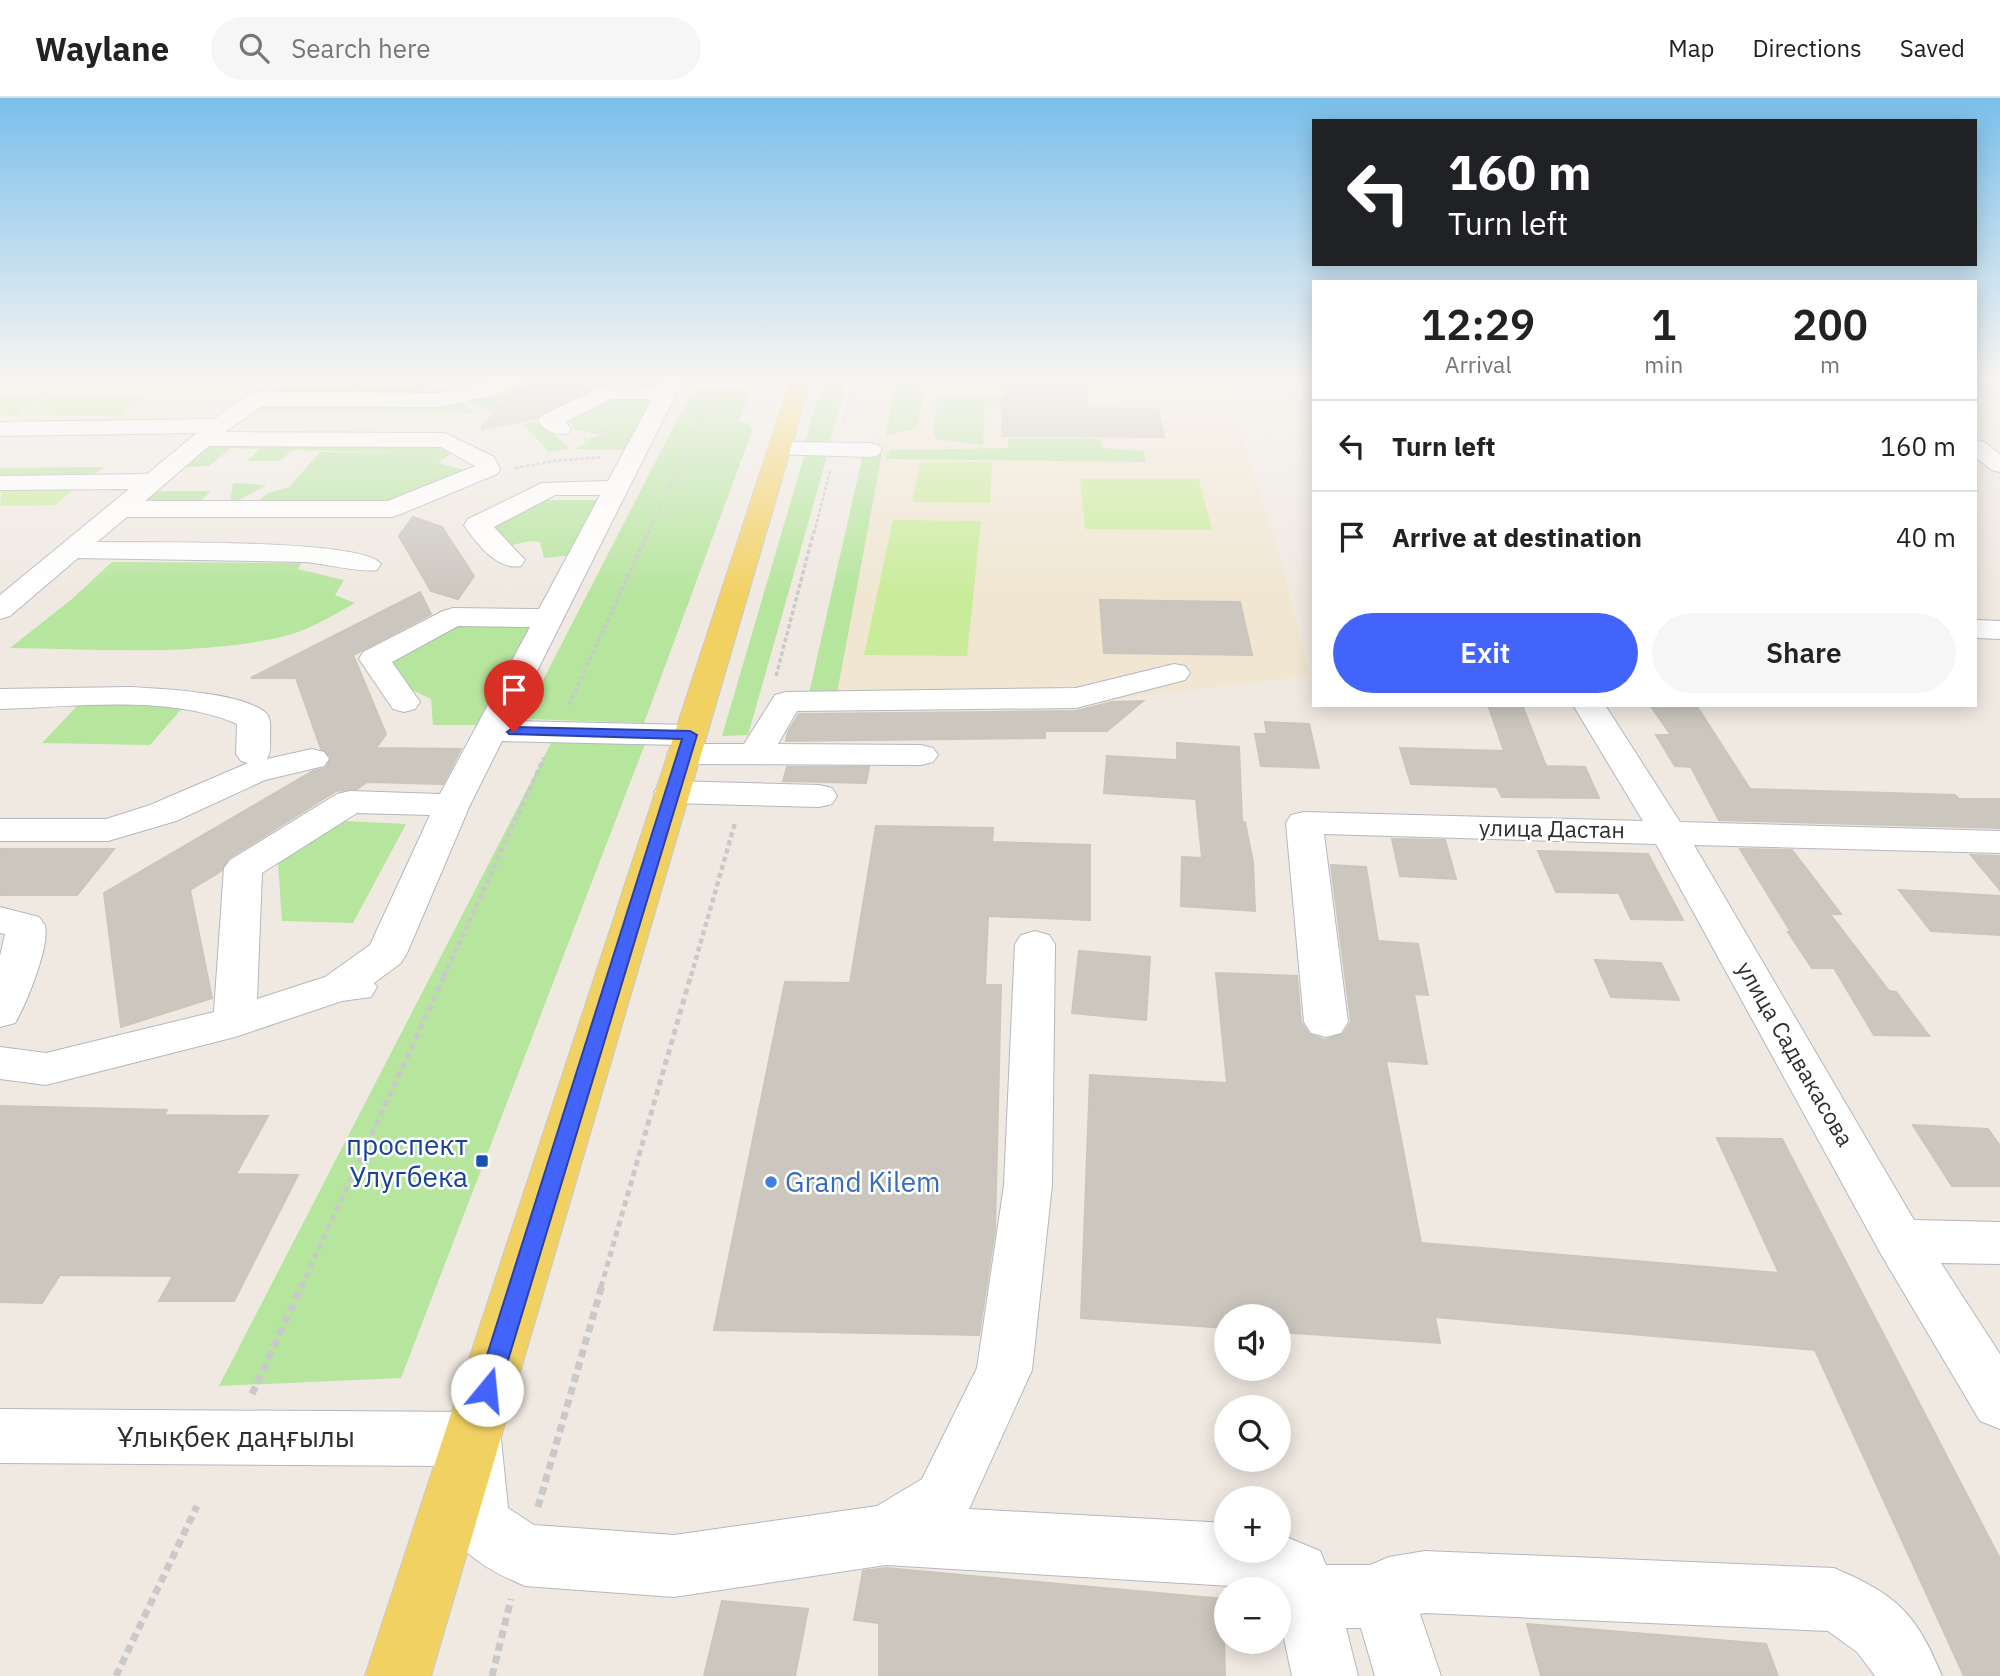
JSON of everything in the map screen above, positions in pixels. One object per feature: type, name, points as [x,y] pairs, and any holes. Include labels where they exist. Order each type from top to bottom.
[{"type":"main road","points":[[398,1676],[779,450]]},
{"type":"street","points":[[0,610],[191,450]]},
{"type":"street","points":[[120,509],[392,509],[487,465],[461,450]]},
{"type":"street","points":[[3,1059],[46,1069],[235,1023],[348,987],[387,953],[452,805],[638,450]]},
{"type":"street","points":[[815,450],[870,450]]},
{"type":"street","points":[[1978,450],[1996,476]]},
{"type":"street","points":[[0,483],[153,481]]},
{"type":"street","points":[[511,560],[477,524],[551,488],[618,488]]},
{"type":"street","points":[[71,550],[307,554],[348,558],[367,564]]},
{"type":"street","points":[[404,702],[374,659],[453,617],[551,618]]},
{"type":"street","points":[[1977,629],[2000,629]]},
{"type":"street","points":[[755,754],[786,702],[1076,698],[1174,673]]},
{"type":"street","points":[[0,699],[174,698],[240,711],[253,719],[253,754]]},
{"type":"street","name":"улица Садвакасова","points":[[1590,707],[1668,832],[1900,1241],[2000,1403]]},
{"type":"street","points":[[492,731],[556,732],[687,744],[755,754],[921,755]]},
{"type":"street","points":[[0,830],[108,830],[163,813],[254,772],[312,759]]},
{"type":"street","points":[[672,792],[819,796]]},
{"type":"street","points":[[235,1023],[243,868],[350,802],[452,805]]},
{"type":"street","name":"улица Дастан","points":[[1326,1022],[1304,823],[2000,842]]},
{"type":"street","points":[[0,920],[25,926],[25,944],[0,1012]]},
{"type":"street","points":[[886,1535],[943,1500],[1004,1370],[1028,1185],[1035,944]]},
{"type":"street","points":[[1900,1241],[2000,1243]]},
{"type":"street","name":"Ұлықбек даңғылы","points":[[0,1436],[472,1438]]},
{"type":"street","points":[[472,1438],[480,1524],[525,1555],[674,1566],[886,1535],[1259,1556],[1298,1573],[1307,1597],[1325,1676]]},
{"type":"street","points":[[1307,1597],[1383,1596],[1390,1588],[1426,1582],[1834,1600],[1869,1617],[1896,1648],[1909,1676]]},
{"type":"street","points":[[1383,1596],[1408,1676]]},
{"type":"path","points":[[252,1394],[687,450]]},
{"type":"path","points":[[773,687],[835,450]]},
{"type":"path","points":[[536,1514],[744,794]]},
{"type":"path","points":[[116,1676],[197,1506]]},
{"type":"path","points":[[492,1676],[511,1598]]},
{"type":"shaded area","points":[[877,450],[1245,450],[1274,536],[1310,676],[1130,697],[1116,701],[1079,702],[1076,693],[1053,681],[1053,694],[829,696]]},
{"type":"green space","points":[[196,450],[229,450],[209,466],[174,468]]},
{"type":"green space","points":[[258,450],[456,450],[438,463],[465,470],[380,506],[129,506],[146,491],[211,491],[200,502],[230,503],[233,483],[267,485],[235,502],[255,503],[268,493],[289,487],[320,452],[416,453],[293,450],[279,461],[247,461]]},
{"type":"green space","points":[[662,450],[745,450],[644,723],[523,719]]},
{"type":"green space","points":[[890,450],[1125,450],[1144,451],[1146,462],[885,459]]},
{"type":"green space","points":[[805,453],[828,453],[748,735],[722,736]]},
{"type":"green space","points":[[863,454],[882,454],[836,698],[808,698]]},
{"type":"green space","points":[[920,462],[992,462],[990,503],[912,502]]},
{"type":"green space","points":[[104,467],[78,486],[0,488],[0,468]]},
{"type":"green space","points":[[1080,479],[1199,479],[1212,530],[1085,529]]},
{"type":"green space","points":[[75,488],[55,505],[0,506],[2,489]]},
{"type":"green space","points":[[541,500],[601,500],[575,555],[544,558],[540,542],[530,541],[508,546],[491,527]]},
{"type":"green space","points":[[893,520],[981,521],[967,656],[864,655]]},
{"type":"green space","points":[[112,562],[301,563],[298,569],[344,580],[335,595],[355,603],[298,632],[244,644],[144,650],[10,648],[72,599]]},
{"type":"green space","points":[[452,625],[540,627],[484,725],[433,725],[431,699],[400,684],[384,660]]},
{"type":"green space","points":[[79,704],[184,706],[150,745],[42,743]]},
{"type":"green space","points":[[551,743],[645,744],[401,1378],[219,1386]]},
{"type":"green space","points":[[344,821],[406,824],[353,923],[282,921],[278,863]]},
{"type":"building","points":[[413,517],[442,527],[474,576],[458,599],[431,591],[399,536]]},
{"type":"building","points":[[420,592],[431,614],[353,655],[386,734],[376,748],[461,749],[443,784],[367,782],[357,789],[336,791],[229,858],[221,871],[190,890],[212,998],[121,1027],[104,893],[313,771],[326,768],[331,757],[321,749],[296,678],[251,678]]},
{"type":"building","points":[[1100,600],[1240,602],[1252,655],[1104,653]]},
{"type":"building","points":[[1143,701],[1107,731],[1045,731],[1045,738],[786,741],[788,732],[799,714],[1076,711],[1112,702]]},
{"type":"building","points":[[1489,707],[1523,707],[1546,766],[1585,767],[1599,798],[1502,797],[1497,787],[1411,784],[1400,748],[1504,751]]},
{"type":"building","points":[[1651,707],[1697,707],[1750,789],[1955,795],[1959,799],[2000,799],[2000,828],[1719,820],[1691,767],[1675,766],[1656,735],[1671,735]]},
{"type":"building","points":[[1265,722],[1309,724],[1319,768],[1261,766],[1255,734],[1267,734]]},
{"type":"building","points":[[1177,743],[1239,747],[1242,822],[1245,822],[1253,862],[1255,911],[1181,906],[1182,857],[1202,858],[1196,799],[1104,793],[1107,756],[1177,760]]},
{"type":"building","points":[[787,767],[869,767],[866,783],[783,781]]},
{"type":"building","points":[[876,826],[993,828],[992,842],[1090,845],[1090,920],[988,916],[985,985],[1001,985],[995,1229],[979,1335],[714,1330],[785,982],[850,983]]},
{"type":"building","points":[[1392,839],[1445,840],[1456,879],[1400,876]]},
{"type":"building","points":[[0,849],[114,849],[77,895],[0,895]]},
{"type":"building","points":[[1740,849],[1792,850],[1841,914],[1830,914],[1889,991],[1896,992],[1929,1036],[1874,1035],[1834,968],[1812,968]]},
{"type":"building","points":[[1538,851],[1648,854],[1683,920],[1631,919],[1619,893],[1556,892]]},
{"type":"building","points":[[1971,855],[2000,856],[2000,890]]},
{"type":"building","points":[[1331,865],[1366,867],[1378,941],[1418,944],[1428,995],[1414,994],[1427,1064],[1386,1061],[1421,1243],[1779,1273],[1717,1138],[1782,1139],[2000,1559],[2000,1676],[1964,1676],[1815,1350],[1435,1317],[1440,1343],[1291,1333],[1291,1304],[1214,1304],[1214,1327],[1081,1318],[1090,1075],[1227,1083],[1216,973],[1297,976],[1301,1022],[1309,1034],[1325,1040],[1343,1034],[1351,1022]]},
{"type":"building","points":[[1899,890],[2000,896],[2000,935],[1931,931]]},
{"type":"building","points":[[1079,951],[1150,957],[1146,1020],[1072,1013]]},
{"type":"building","points":[[1595,960],[1661,963],[1679,1000],[1611,997]]},
{"type":"building","points":[[0,1106],[167,1110],[164,1115],[268,1116],[236,1174],[298,1175],[234,1301],[159,1301],[173,1276],[60,1275],[42,1303],[0,1302]]},
{"type":"building","points":[[1913,1125],[1988,1129],[2000,1146],[2000,1186],[1952,1186]]},
{"type":"building","points":[[886,1568],[1214,1598],[1214,1654],[1224,1654],[1225,1676],[879,1676],[879,1623],[854,1620],[863,1571]]},
{"type":"building","points":[[722,1601],[808,1609],[795,1676],[704,1676]]},
{"type":"building","points":[[1527,1624],[1766,1644],[1778,1676],[1541,1676]]},
{"type":"place","name":"проспект Улугбека","points":[[482,1161]]},
{"type":"place","name":"Grand Kilem","points":[[771,1182]]},
{"type":"route","points":[[487,1390],[690,735],[514,732]]}]
